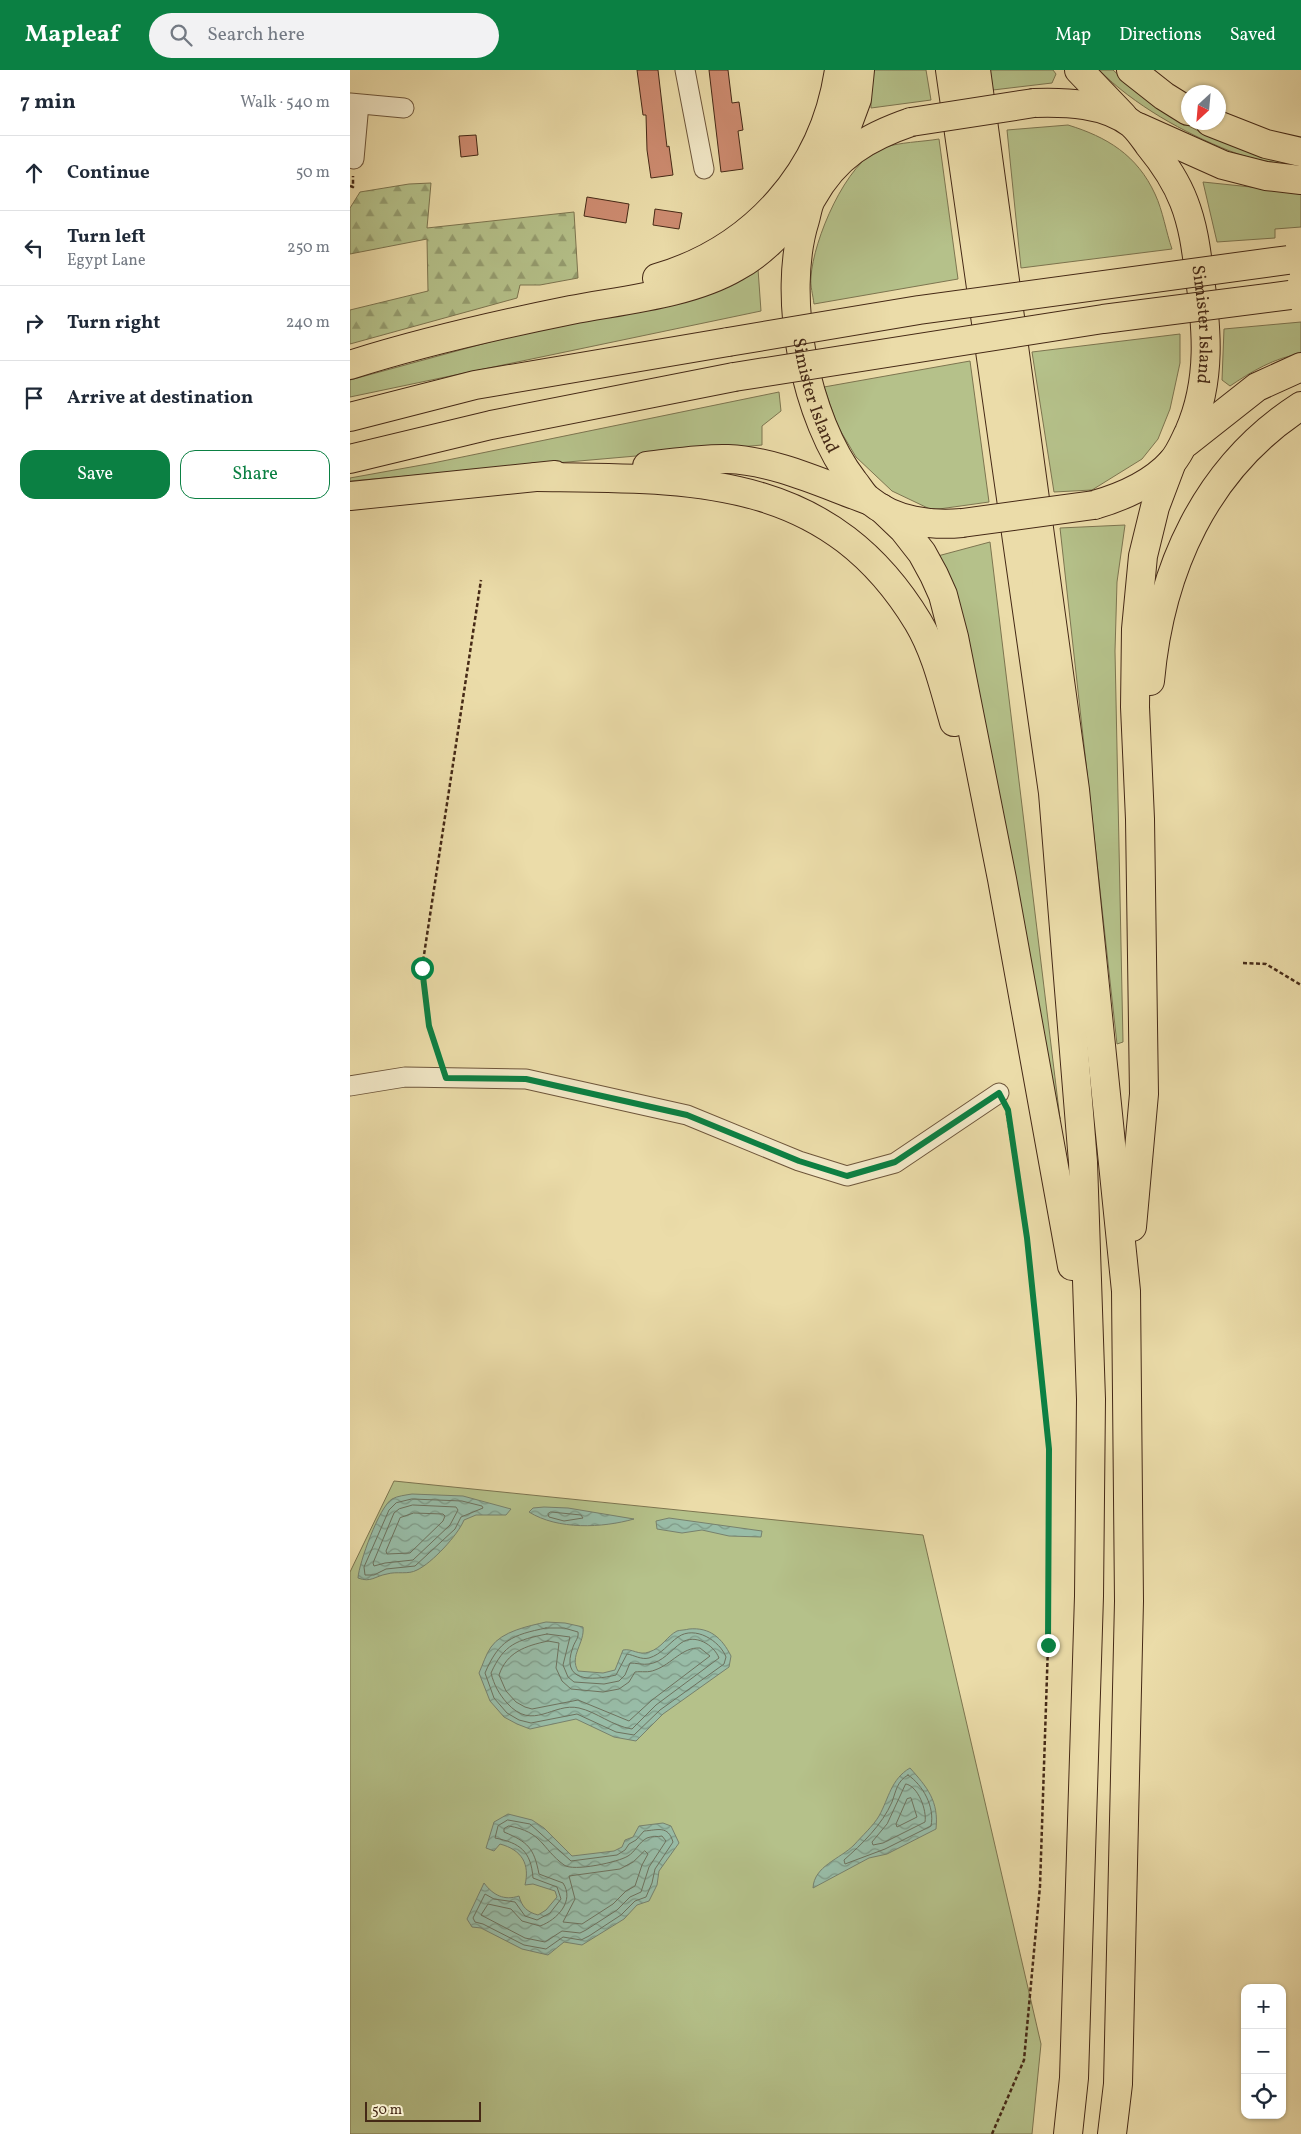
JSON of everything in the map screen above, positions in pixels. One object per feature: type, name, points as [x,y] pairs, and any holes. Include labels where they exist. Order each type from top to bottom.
[{"type":"highway","points":[[515,322],[661,276],[712,257],[736,242],[759,223],[780,201],[803,169],[812,153],[834,100],[839,70]]},
{"type":"highway","points":[[831,170],[850,122],[857,98],[860,70]]},
{"type":"highway","points":[[950,70],[1053,793],[1083,1162],[1091,1399],[1088,1596],[1075,2058],[1068,2134]]},
{"type":"highway","points":[[976,70],[1076,790],[1126,1291],[1129,1601],[1118,2084],[1112,2134]]},
{"type":"highway","points":[[1079,70],[1131,123],[1223,165],[1266,176],[1301,180]]},
{"type":"highway","points":[[1131,70],[1181,107]]},
{"type":"highway","name":"Simister Island","points":[[1002,879],[954,637],[943,595],[922,554],[904,530],[874,504],[843,468],[826,436],[808,381],[796,306],[794,272],[798,242],[811,199],[831,170],[858,145],[880,132],[911,122],[1034,103],[1081,104],[1131,123],[1166,166],[1184,201],[1194,230],[1207,336],[1206,358],[1200,399],[1155,507],[1143,556],[1136,629],[1135,707],[1140,819]]},
{"type":"highway","points":[[1226,128],[1266,144],[1301,152]]},
{"type":"highway","points":[[350,365],[515,322],[679,288],[711,279],[736,268],[761,250],[811,199]]},
{"type":"highway","points":[[350,417],[475,385],[918,310],[1294,259]]},
{"type":"highway","points":[[350,459],[491,425],[734,377],[1005,334],[1295,295]]},
{"type":"highway","points":[[350,496],[728,459],[779,468],[924,523],[962,523],[1094,505],[1120,497],[1147,482],[1177,454],[1257,387],[1301,367]]},
{"type":"highway","points":[[1126,1291],[1144,1094],[1140,819],[1152,661],[1159,618],[1172,571],[1196,517],[1227,472],[1262,435],[1301,406]]},
{"type":"highway","points":[[536,477],[662,479],[709,484],[757,495],[788,506],[819,522],[847,541],[872,563],[896,590],[918,624],[939,670],[1002,879],[1079,1304],[1091,1399]]},
{"type":"street","points":[[685,70],[704,170]]},
{"type":"street","points":[[354,159],[355,103],[404,108]]},
{"type":"street","points":[[350,1086],[405,1077],[526,1079],[687,1115],[799,1161],[847,1176],[895,1162],[999,1093]]},
{"type":"path","points":[[446,1078],[429,1026],[422,968],[481,580]]},
{"type":"path","points":[[1243,963],[1266,964],[1301,985]]},
{"type":"path","points":[[992,2134],[1024,2060],[1040,1886],[1049,1577],[1048,1440],[1027,1238],[1008,1110],[999,1093]]},
{"type":"green space","points":[[871,70],[926,70],[931,100],[871,108]]},
{"type":"green space","points":[[990,70],[1053,70],[1056,74],[1052,83],[993,90]]},
{"type":"green space","points":[[1099,70],[1113,70],[1138,92],[1181,122],[1181,129],[1160,117],[1113,83]]},
{"type":"green space","points":[[1068,125],[1096,135],[1108,142],[1130,158],[1139,168],[1148,180],[1158,201],[1172,249],[1021,268],[1007,130]]},
{"type":"green space","points":[[1184,130],[1196,130],[1241,147],[1301,161],[1301,167],[1247,157]]},
{"type":"green space","points":[[939,139],[958,279],[814,304],[811,277],[818,243],[834,204],[844,185],[856,169],[869,156],[882,148],[903,143]]},
{"type":"green space","points":[[1203,182],[1270,189],[1301,190],[1301,227],[1275,229],[1275,238],[1217,242]]},
{"type":"green space","points":[[431,183],[427,228],[574,212],[578,278],[540,285],[520,285],[517,298],[350,344],[350,310],[428,291],[427,239],[350,254],[350,208],[360,192],[409,184]]},
{"type":"green space","points":[[758,269],[761,311],[350,397],[350,380]]},
{"type":"green space","points":[[1301,322],[1301,354],[1273,362],[1230,386],[1222,380],[1224,329]]},
{"type":"green space","points":[[1180,334],[1180,363],[1170,409],[1158,439],[1142,459],[1092,490],[1054,492],[1032,352]]},
{"type":"green space","points":[[970,361],[989,502],[932,510],[892,491],[856,457],[837,425],[824,387]]},
{"type":"green space","points":[[779,392],[781,411],[762,426],[762,445],[350,481],[350,478],[433,463]]},
{"type":"green space","points":[[1125,525],[1117,582],[1115,651],[1123,1042],[1117,1044],[1060,528]]},
{"type":"green space","points":[[990,542],[1060,1119],[943,575],[934,557]]},
{"type":"green space","points":[[394,1481],[923,1535],[1041,2044],[1032,2134],[350,2134],[350,1572]]},
{"type":"water","points":[[412,1494],[463,1496],[511,1509],[506,1515],[476,1515],[464,1520],[444,1548],[417,1570],[391,1573],[370,1579],[358,1578],[366,1549],[381,1513],[392,1499]]},
{"type":"water","points":[[533,1508],[568,1508],[634,1519],[608,1524],[580,1526],[553,1522],[529,1512]]},
{"type":"water","points":[[669,1518],[762,1531],[761,1537],[729,1536],[702,1530],[682,1533],[657,1529],[656,1521]]},
{"type":"water","points":[[546,1622],[565,1623],[583,1627],[582,1639],[575,1660],[578,1671],[603,1673],[615,1670],[623,1650],[642,1653],[649,1652],[657,1648],[677,1631],[689,1629],[709,1632],[719,1639],[731,1656],[729,1667],[663,1714],[636,1741],[614,1737],[576,1719],[530,1729],[504,1717],[490,1701],[479,1673],[489,1650],[496,1641],[516,1630]]},
{"type":"water","points":[[910,1768],[922,1782],[934,1802],[936,1829],[887,1854],[869,1858],[813,1888],[814,1880],[823,1868],[854,1845],[874,1823],[894,1783]]},
{"type":"water","points":[[508,1814],[532,1820],[544,1828],[572,1856],[614,1851],[622,1847],[625,1840],[633,1837],[639,1826],[663,1823],[671,1826],[679,1843],[659,1871],[657,1885],[649,1901],[637,1905],[624,1919],[582,1945],[564,1942],[548,1955],[522,1949],[481,1928],[472,1927],[467,1919],[484,1883],[499,1896],[508,1898],[519,1896],[526,1908],[538,1915],[546,1910],[557,1897],[555,1891],[533,1884],[525,1885],[525,1864],[523,1859],[514,1850],[500,1844],[494,1851],[486,1848],[494,1822]]},
{"type":"building","points":[[637,70],[658,70],[667,147],[669,146],[673,175],[651,178],[647,150],[646,115],[643,115]]},
{"type":"building","points":[[709,70],[728,70],[732,103],[739,102],[743,130],[738,131],[743,169],[721,172]]},
{"type":"building","points":[[476,135],[478,155],[461,157],[459,136]]},
{"type":"building","points":[[587,197],[629,204],[626,223],[584,216]]},
{"type":"building","points":[[655,209],[682,213],[679,229],[653,225]]},
{"type":"route","points":[[422,968],[429,1026],[446,1078],[526,1079],[687,1115],[799,1161],[847,1176],[895,1162],[999,1093],[1008,1110],[1027,1238],[1049,1449],[1048,1645]]}]
